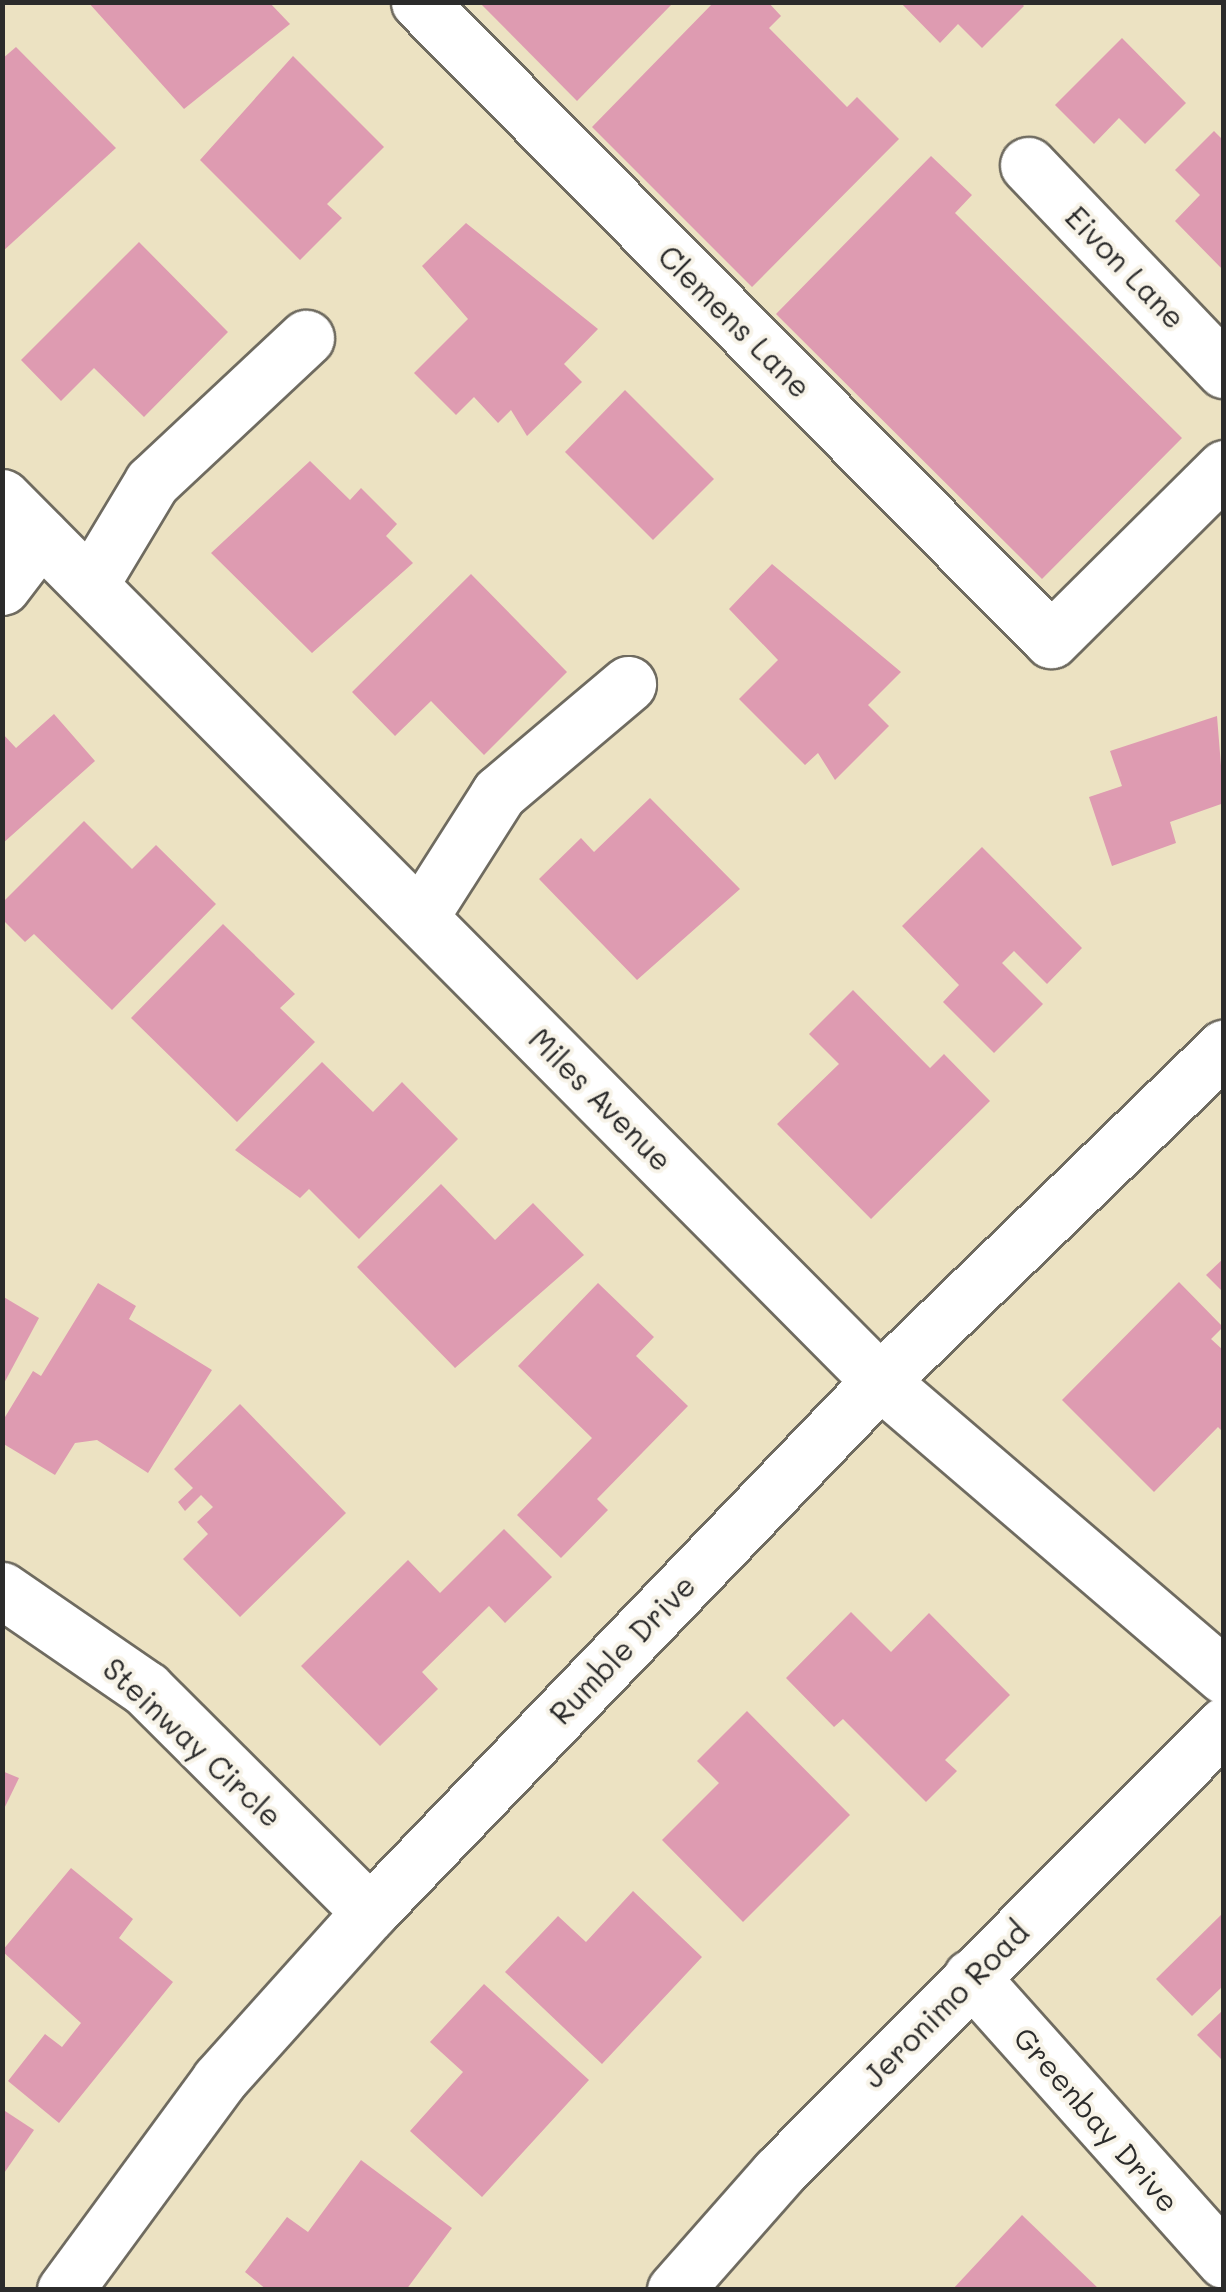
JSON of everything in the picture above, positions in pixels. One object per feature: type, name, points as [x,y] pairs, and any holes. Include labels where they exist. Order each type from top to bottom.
[{"type":"street","name":"Clemens Lane","points":[[419,2],[1051,640],[1224,468]]},
{"type":"street","name":"Eivon Lane","points":[[1028,165],[1224,370]]},
{"type":"street","points":[[90,585],[152,482],[306,338]]},
{"type":"street","name":"Miles Avenue","points":[[2,497],[880,1381],[1224,1676]]},
{"type":"street","points":[[2,587],[42,536]]},
{"type":"street","points":[[420,917],[499,792],[628,684]]},
{"type":"street","name":"Rumble Drive","points":[[65,2290],[220,2080],[370,1912],[880,1381],[1224,1048]]},
{"type":"street","name":"Steinway Circle","points":[[2,1590],[146,1690],[370,1912]]},
{"type":"street","name":"Jeronimo Road","points":[[675,2290],[971,1977],[1224,1725]]},
{"type":"street","name":"Greenbay Drive","points":[[971,1977],[1224,2260]]},
{"type":"building","points":[[88,2],[269,2],[290,24],[184,109]]},
{"type":"building","points":[[479,2],[674,2],[577,101]]},
{"type":"building","points":[[714,2],[768,2],[781,16],[769,28],[847,107],[857,97],[899,139],[752,287],[592,127]]},
{"type":"building","points":[[900,2],[1020,2],[1024,6],[982,48],[958,24],[940,43]]},
{"type":"building","points":[[1122,38],[1186,103],[1145,144],[1119,118],[1094,144],[1055,105]]},
{"type":"building","points":[[16,47],[116,148],[2,252],[2,59]]},
{"type":"building","points":[[293,56],[384,147],[327,204],[342,218],[300,260],[200,160]]},
{"type":"building","points":[[1214,131],[1224,141],[1224,271],[1175,221],[1200,195],[1175,170]]},
{"type":"building","points":[[931,156],[972,195],[955,213],[1182,438],[1042,579],[776,314]]},
{"type":"building","points":[[466,223],[598,329],[564,364],[582,382],[527,436],[511,410],[498,423],[474,397],[456,415],[414,373],[468,319],[422,266]]},
{"type":"building","points":[[139,242],[228,332],[144,417],[94,368],[61,401],[21,360]]},
{"type":"building","points":[[625,390],[714,479],[653,540],[565,452]]},
{"type":"building","points":[[310,461],[350,500],[361,488],[397,524],[386,536],[413,563],[312,653],[211,553]]},
{"type":"building","points":[[772,564],[901,672],[868,705],[889,726],[835,780],[818,753],[805,765],[739,699],[778,660],[729,609]]},
{"type":"building","points":[[471,574],[567,672],[484,755],[431,701],[395,736],[352,692]]},
{"type":"building","points":[[54,714],[95,761],[2,844],[2,733],[16,748]]},
{"type":"building","points":[[1217,716],[1224,803],[1170,822],[1176,843],[1112,866],[1089,797],[1122,786],[1110,751]]},
{"type":"building","points":[[650,798],[740,889],[637,980],[539,879],[581,838],[594,852]]},
{"type":"building","points":[[84,821],[132,869],[156,845],[216,904],[112,1010],[34,934],[25,942],[2,919],[2,903]]},
{"type":"building","points":[[982,847],[1082,948],[1047,984],[1014,951],[1002,963],[1043,1004],[994,1053],[943,1002],[959,985],[902,926]]},
{"type":"building","points":[[223,924],[295,994],[280,1008],[315,1042],[237,1122],[131,1018]]},
{"type":"building","points":[[853,990],[930,1068],[944,1054],[990,1101],[871,1219],[777,1124],[839,1064],[809,1034]]},
{"type":"building","points":[[322,1062],[373,1112],[402,1082],[458,1139],[359,1239],[309,1189],[300,1198],[235,1150]]},
{"type":"building","points":[[441,1184],[495,1240],[533,1203],[584,1255],[455,1368],[357,1267]]},
{"type":"building","points":[[1224,1258],[1224,1293],[1206,1275]]},
{"type":"building","points":[[1179,1282],[1223,1327],[1211,1339],[1224,1351],[1224,1433],[1218,1427],[1154,1492],[1062,1400]]},
{"type":"building","points":[[98,1283],[136,1306],[129,1319],[212,1370],[148,1473],[97,1440],[75,1443],[55,1475],[2,1443],[2,1422],[33,1371],[41,1376]]},
{"type":"building","points":[[598,1283],[654,1337],[636,1356],[688,1406],[597,1499],[608,1510],[561,1558],[517,1515],[592,1438],[518,1366]]},
{"type":"building","points":[[2,1296],[39,1318],[2,1387]]},
{"type":"building","points":[[240,1404],[346,1513],[240,1617],[183,1559],[208,1534],[197,1522],[213,1507],[201,1495],[185,1511],[178,1502],[193,1488],[174,1469]]},
{"type":"building","points":[[504,1529],[552,1577],[505,1623],[489,1606],[422,1672],[438,1689],[380,1746],[301,1666],[408,1560],[440,1593]]},
{"type":"building","points":[[851,1612],[891,1652],[929,1613],[1010,1695],[945,1760],[957,1771],[926,1802],[843,1719],[834,1727],[786,1678]]},
{"type":"building","points":[[747,1711],[850,1815],[743,1922],[662,1840],[719,1783],[697,1761]]},
{"type":"building","points":[[2,1771],[19,1778],[2,1813]]},
{"type":"building","points":[[71,1868],[133,1919],[119,1938],[173,1982],[59,2123],[8,2081],[45,2034],[62,2047],[81,2023],[2,1951]]},
{"type":"building","points":[[633,1891],[702,1957],[602,2064],[505,1972],[558,1916],[586,1942]]},
{"type":"building","points":[[1224,1912],[1224,1985],[1192,2016],[1156,1979]]},
{"type":"building","points":[[484,1984],[589,2080],[482,2197],[410,2131],[463,2072],[430,2042]]},
{"type":"building","points":[[1224,2009],[1224,2062],[1197,2035]]},
{"type":"building","points":[[2,2109],[34,2130],[2,2176]]},
{"type":"building","points":[[361,2160],[452,2228],[406,2290],[267,2290],[245,2272],[287,2217],[308,2232]]},
{"type":"building","points":[[1022,2215],[1100,2290],[952,2290]]}]
